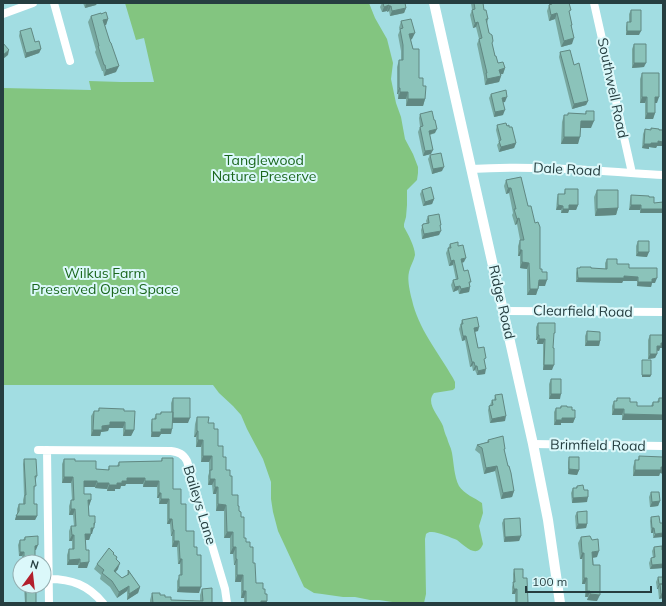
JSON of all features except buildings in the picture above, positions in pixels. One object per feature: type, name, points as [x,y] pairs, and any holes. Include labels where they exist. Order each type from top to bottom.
[{"type":"street","points":[[3,14],[33,3]]},
{"type":"street","points":[[54,3],[70,61]]},
{"type":"street","name":"Ridge Road","points":[[434,3],[533,444],[548,520],[560,603]]},
{"type":"street","name":"Southwell Road","points":[[594,3],[632,173]]},
{"type":"street","name":"Dale Road","points":[[471,169],[507,167],[584,169],[663,175]]},
{"type":"street","name":"Clearfield Road","points":[[504,311],[663,312]]},
{"type":"street","name":"Brimfield Road","points":[[533,444],[663,446]]},
{"type":"street","name":"Baileys Lane","points":[[38,450],[172,451],[181,453],[187,461],[227,603]]},
{"type":"street","points":[[47,450],[49,554]]},
{"type":"street","points":[[52,579],[76,582],[91,591],[103,603]]},
{"type":"green space","points":[[125,3],[369,3],[375,18],[387,39],[393,63],[391,79],[396,103],[401,117],[405,139],[418,167],[417,180],[407,190],[406,217],[404,224],[415,252],[408,275],[410,290],[419,320],[429,340],[455,382],[455,388],[453,390],[434,393],[431,401],[443,426],[451,449],[457,482],[461,489],[482,503],[483,513],[479,526],[483,544],[477,551],[470,550],[457,540],[441,534],[429,532],[426,534],[426,594],[424,603],[399,603],[355,597],[343,597],[314,593],[304,587],[278,531],[271,499],[271,482],[263,459],[241,415],[213,385],[3,385],[3,88],[91,90],[89,81],[154,82],[144,38],[136,40]]},
{"type":"park label","name":"Tanglewood Nature Preserve","points":[[264,168]]},
{"type":"park label","name":"Wilkus Farm Preserved Open Space","points":[[105,282]]}]
